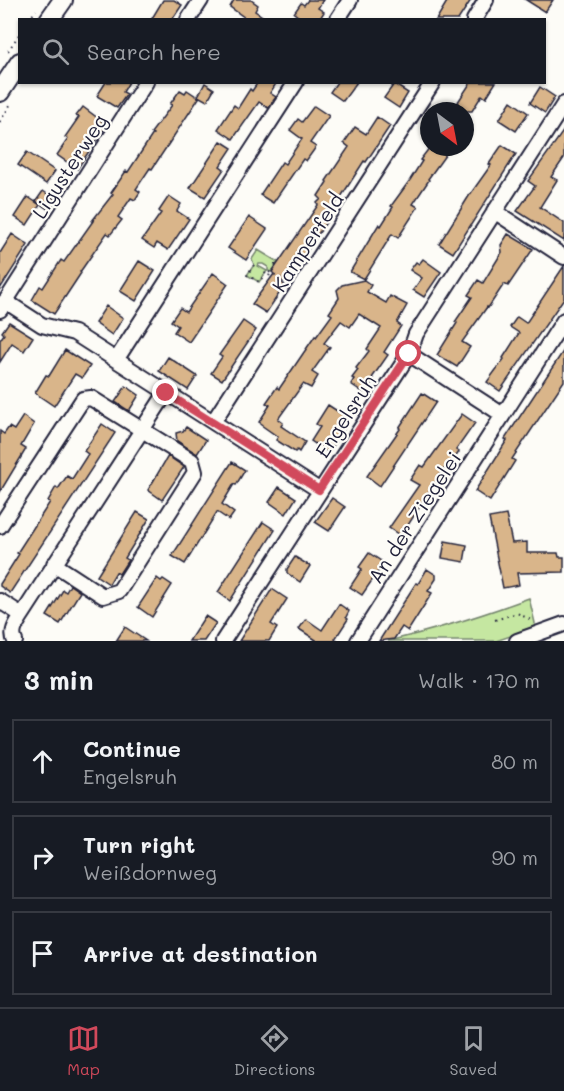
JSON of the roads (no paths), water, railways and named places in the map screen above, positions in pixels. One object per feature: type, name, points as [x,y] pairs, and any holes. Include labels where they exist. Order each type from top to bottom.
[{"type":"main road","points":[[50,18],[63,0]]},
{"type":"main road","points":[[0,92],[12,58]]},
{"type":"street","points":[[189,18],[201,0]]},
{"type":"street","points":[[338,18],[350,0]]},
{"type":"street","points":[[475,18],[486,0]]},
{"type":"street","name":"Ligusterweg","points":[[3,306],[145,84]]},
{"type":"street","points":[[116,360],[295,84]]},
{"type":"street","name":"Kamperfeld","points":[[213,422],[432,84]]},
{"type":"street","name":"Engelsruh","points":[[223,641],[409,354],[416,334],[564,104]]},
{"type":"street","points":[[494,211],[564,257]]},
{"type":"street","points":[[3,306],[42,325],[74,333],[319,490]]},
{"type":"street","name":"An der Ziegelei","points":[[358,641],[564,320]]},
{"type":"street","points":[[409,354],[503,415]]},
{"type":"street","points":[[15,641],[12,636],[14,627],[166,393]]},
{"type":"street","points":[[0,526],[82,399],[92,398],[192,461],[195,472],[119,591],[103,596],[54,564]]},
{"type":"street","points":[[0,600],[22,615]]},
{"type":"street","points":[[517,641],[564,624]]}]
